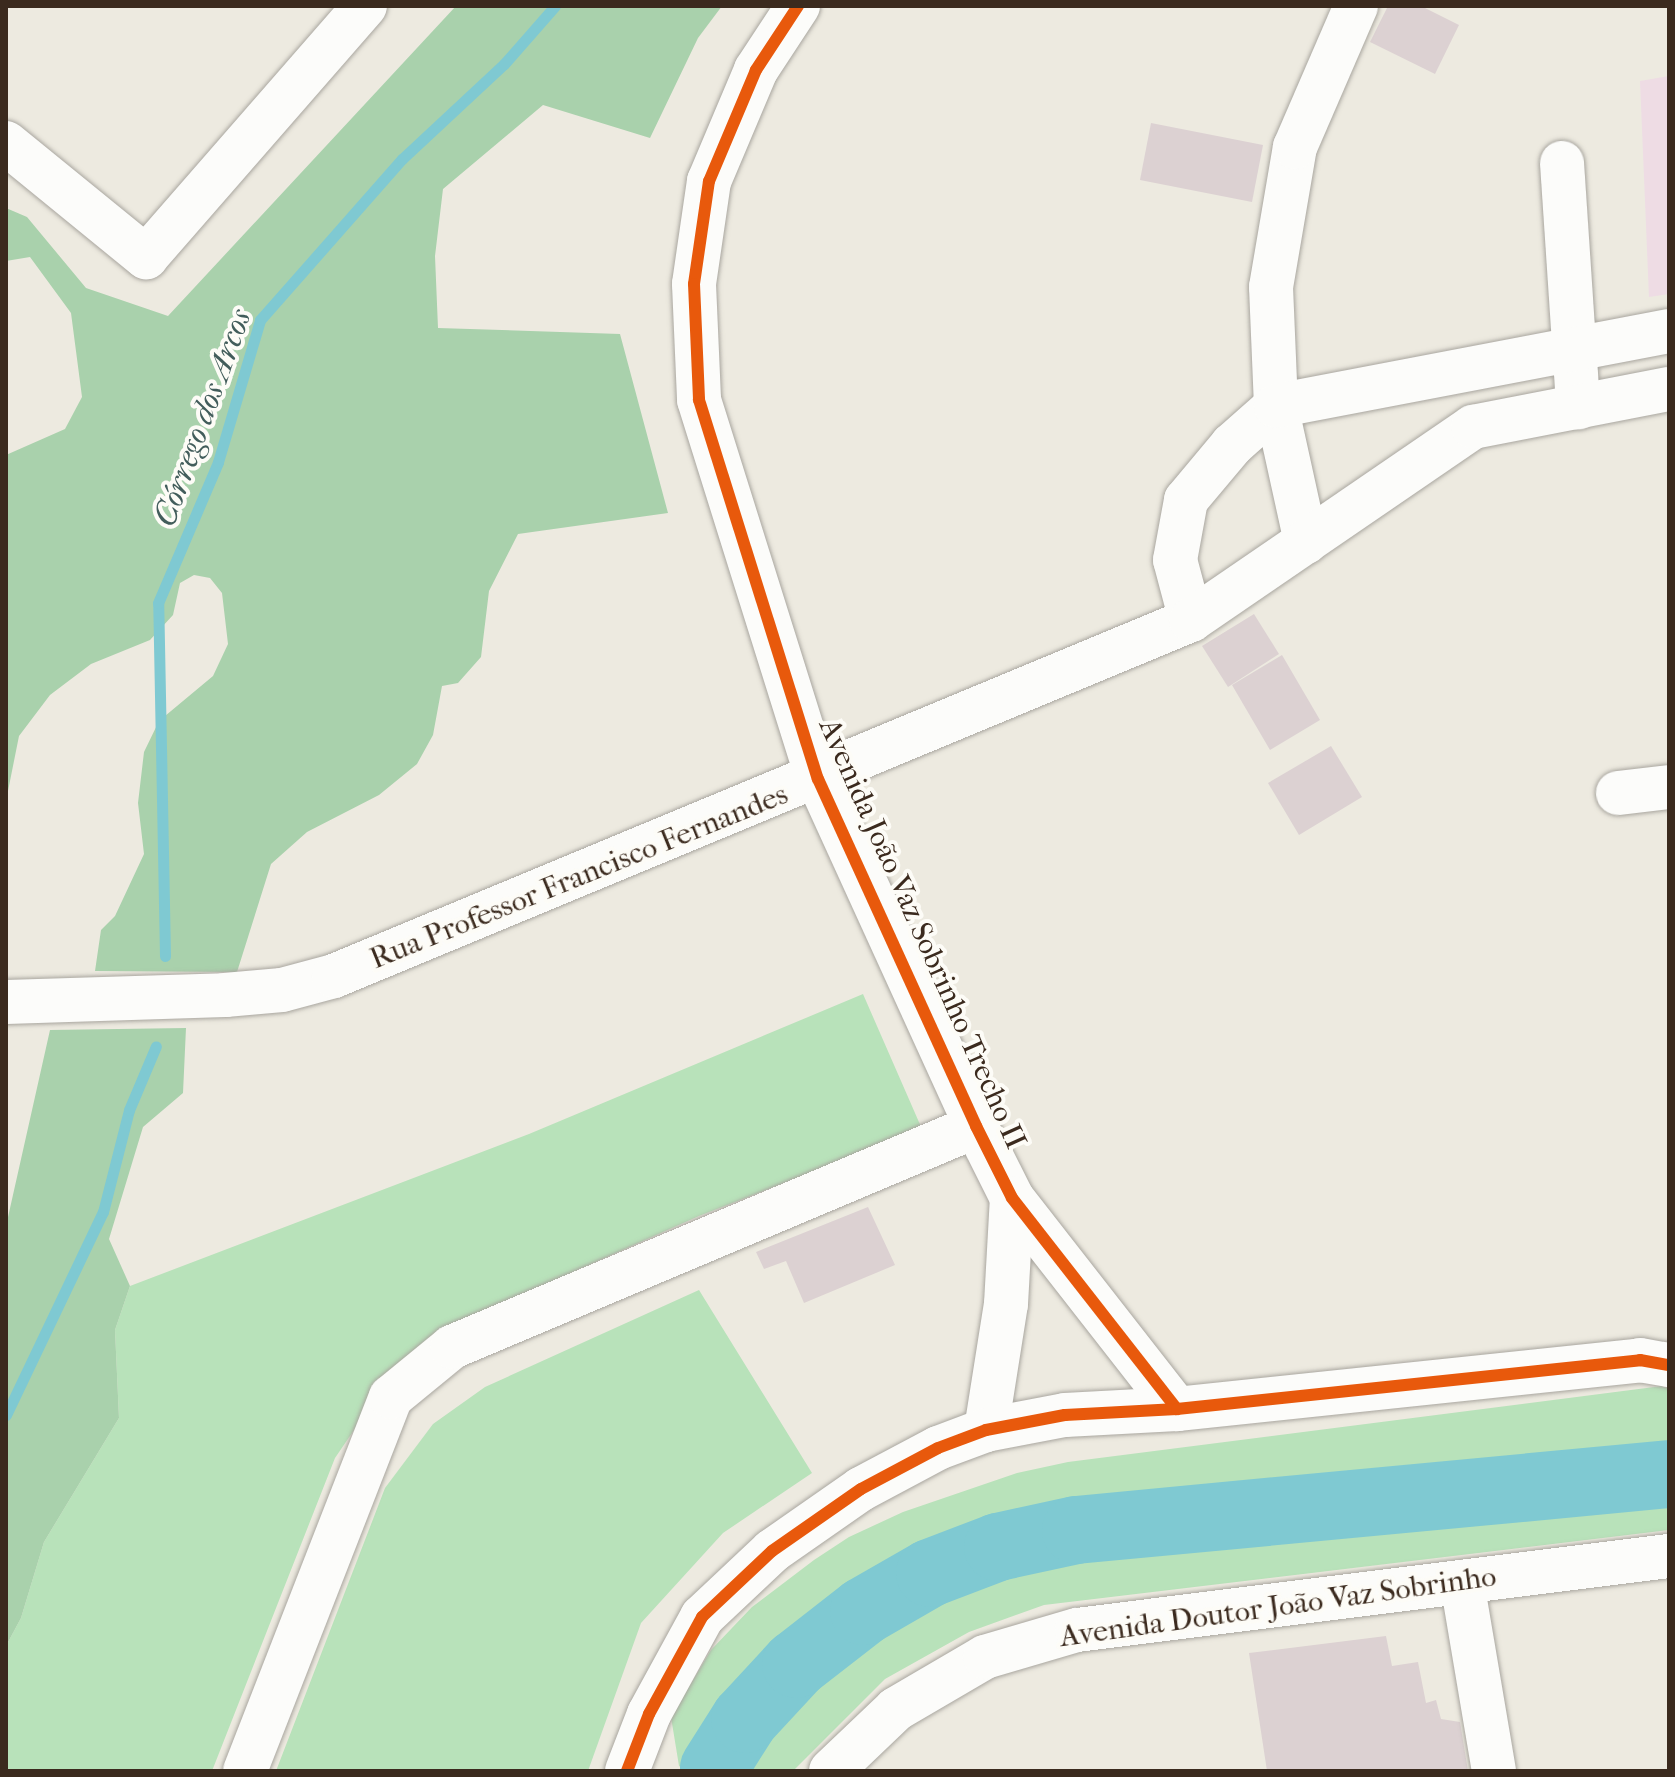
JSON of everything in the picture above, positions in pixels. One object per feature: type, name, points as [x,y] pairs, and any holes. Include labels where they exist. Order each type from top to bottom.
[{"type":"street","name":"Avenida João Vaz Sobrinho Trecho II","points":[[798,6],[756,70],[709,181],[694,284],[699,400],[818,779],[976,1126],[1012,1198],[1177,1409]]},
{"type":"street","points":[[1306,542],[1276,406],[1271,287],[1295,147],[1356,6]]},
{"type":"street","points":[[6,143],[146,257],[358,8]]},
{"type":"street","points":[[1562,163],[1571,350],[1578,407]]},
{"type":"street","points":[[1191,620],[1175,560],[1186,500],[1232,445],[1276,406],[1669,331]]},
{"type":"street","name":"Rua Professor Francisco Fernandes","points":[[6,1002],[225,995],[282,990],[334,976],[818,779],[1191,620],[1473,427],[1669,389]]},
{"type":"street","points":[[1618,793],[1669,787]]},
{"type":"street","points":[[245,1771],[391,1397],[452,1347],[976,1126]]},
{"type":"street","points":[[986,1430],[1006,1304],[1012,1198]]},
{"type":"street","points":[[627,1771],[649,1714],[702,1617],[772,1551],[861,1489],[938,1448],[986,1430],[1065,1415],[1177,1409],[1659,1365]]},
{"type":"street","name":"Avenida Doutor João Vaz Sobrinho","points":[[831,1771],[896,1709],[985,1657],[1077,1630],[1669,1556]]},
{"type":"street","points":[[1462,1582],[1494,1771]]},
{"type":"street","points":[[649,1714],[652,1754],[660,1771]]},
{"type":"shaded area","points":[[1669,76],[1669,294],[1649,297],[1640,81]]},
{"type":"green space","points":[[456,6],[722,6],[698,38],[650,138],[543,105],[443,189],[435,256],[438,328],[620,334],[668,513],[518,534],[489,591],[481,657],[458,683],[442,686],[433,735],[417,764],[379,795],[307,832],[271,864],[237,972],[95,971],[101,930],[115,916],[144,854],[138,803],[144,752],[159,721],[213,676],[228,644],[222,593],[210,578],[194,575],[180,583],[173,615],[150,640],[91,664],[50,695],[19,736],[6,801],[6,455],[65,429],[82,397],[71,313],[30,257],[6,261],[6,208],[27,217],[86,288],[168,316]]},
{"type":"green space","points":[[863,994],[922,1129],[699,1216],[445,1329],[384,1386],[335,1458],[212,1771],[6,1771],[6,1646],[21,1618],[44,1542],[119,1418],[115,1330],[130,1286],[529,1134]]},
{"type":"green space","points":[[186,1028],[183,1093],[143,1127],[109,1239],[130,1286],[115,1330],[119,1418],[44,1542],[21,1618],[6,1646],[6,1226],[50,1030]]},
{"type":"green space","points":[[699,1290],[812,1473],[723,1533],[641,1623],[588,1771],[276,1771],[385,1488],[433,1424],[485,1387]]},
{"type":"green space","points":[[1662,1386],[1669,1389],[1669,1530],[1044,1605],[969,1632],[885,1679],[793,1771],[687,1771],[679,1766],[671,1717],[711,1650],[752,1607],[814,1560],[849,1537],[903,1512],[1017,1473],[1068,1462]]},
{"type":"building","points":[[1388,6],[1421,6],[1459,25],[1435,74],[1370,42]]},
{"type":"building","points":[[1151,123],[1263,145],[1252,202],[1140,180]]},
{"type":"building","points":[[1254,614],[1279,654],[1228,687],[1202,646]]},
{"type":"building","points":[[1282,655],[1320,720],[1270,750],[1232,685]]},
{"type":"building","points":[[1331,746],[1362,797],[1299,835],[1268,783]]},
{"type":"building","points":[[868,1207],[895,1265],[804,1303],[786,1261],[764,1269],[756,1252]]},
{"type":"building","points":[[1386,1636],[1392,1666],[1418,1662],[1426,1703],[1436,1700],[1441,1719],[1460,1722],[1468,1771],[1267,1771],[1249,1653]]},
{"type":"waterway","name":"Córrego dos Arcos","points":[[165,956],[158,603],[218,462],[260,320],[402,159],[504,64],[555,6]]},
{"type":"waterway","name":"Córrego dos Arcos","points":[[6,1415],[103,1212],[129,1110],[156,1046]]},
{"type":"waterway","points":[[714,1768],[745,1719],[796,1664],[864,1611],[930,1573],[998,1547],[1076,1530],[1669,1474]]},
{"type":"cycle path","points":[[798,6],[756,70],[709,181],[694,284],[699,400],[818,779],[976,1126],[1012,1198],[1177,1409]]},
{"type":"cycle path","points":[[627,1771],[649,1714],[702,1617],[772,1551],[861,1489],[938,1448],[986,1430],[1065,1415],[1177,1409],[1640,1360],[1669,1365]]}]
